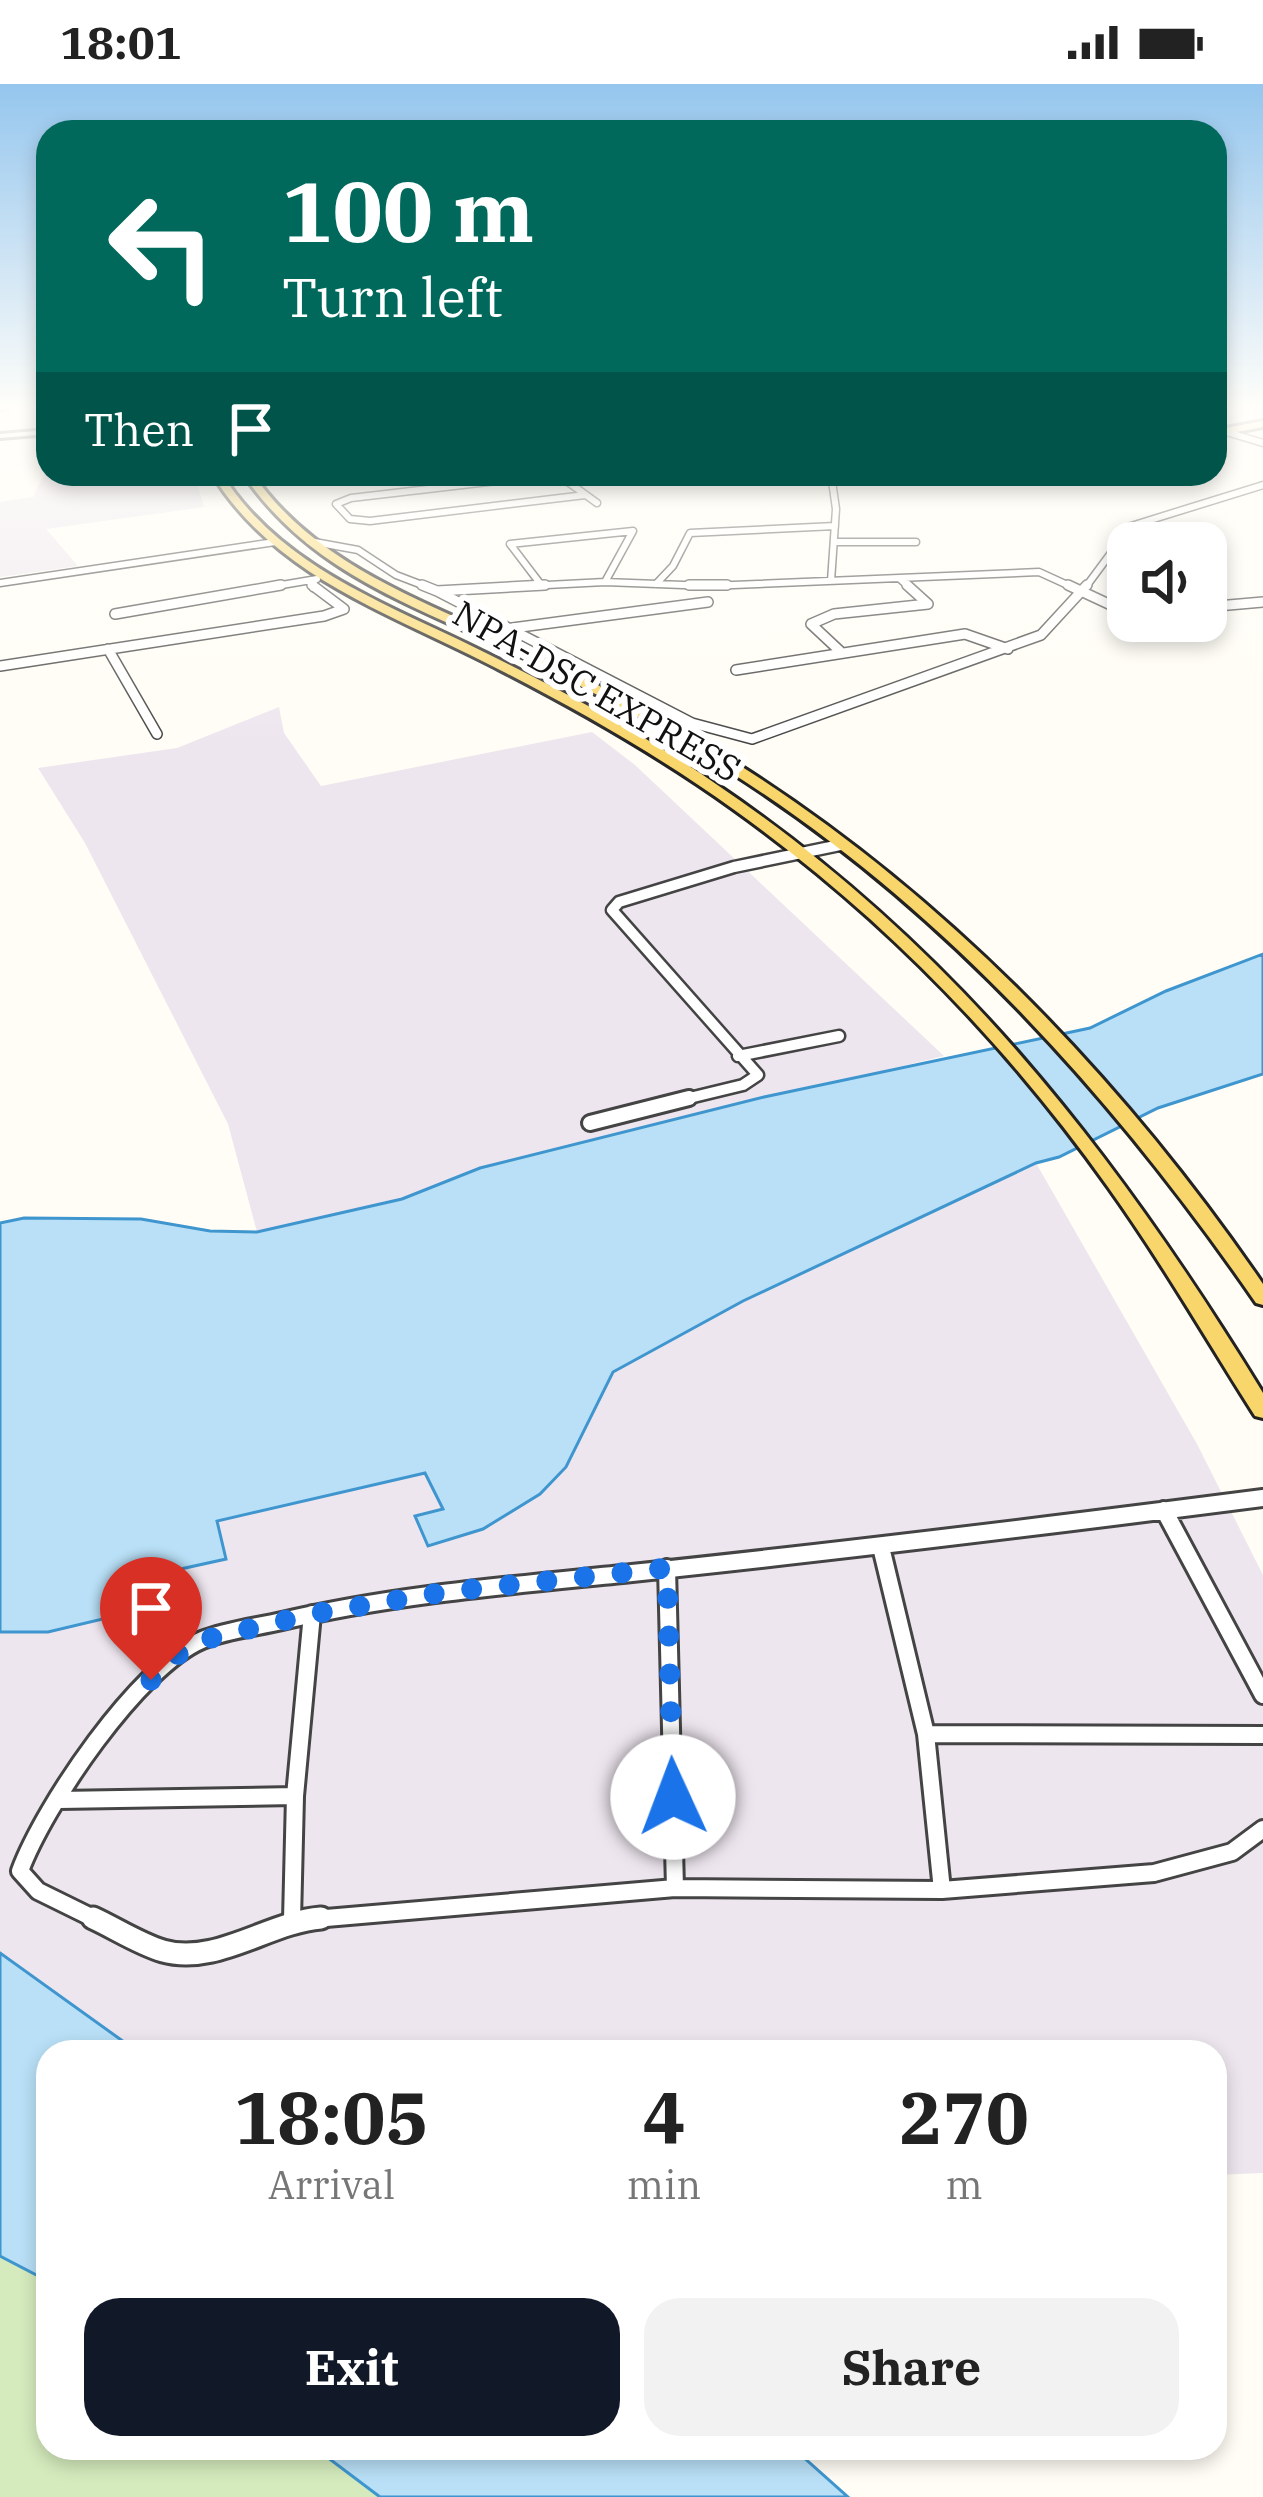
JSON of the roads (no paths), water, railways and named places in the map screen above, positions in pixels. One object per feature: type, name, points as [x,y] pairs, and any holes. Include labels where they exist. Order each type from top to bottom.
[{"type":"main road","name":"NPA-DSC EXPRESS","points":[[250,520],[321,579],[618,728],[709,784],[903,937],[1083,1139],[1156,1235],[1263,1411]]},
{"type":"main road","points":[[285,520],[349,566],[662,725],[765,789],[840,845],[934,920],[1031,1013],[1127,1120],[1263,1299]]},
{"type":"street","points":[[831,581],[835,520]]},
{"type":"street","points":[[310,541],[358,550],[396,575],[437,591],[692,723],[733,738],[752,739],[1041,635],[1082,592],[1131,526],[1152,520]]},
{"type":"street","points":[[656,584],[673,566],[690,533],[835,526]]},
{"type":"street","points":[[542,586],[510,544],[633,531],[605,581]]},
{"type":"street","points":[[0,583],[275,542]]},
{"type":"street","points":[[834,542],[916,542]]},
{"type":"street","points":[[437,591],[605,581],[831,581],[1039,572],[1107,603]]},
{"type":"street","points":[[115,614],[321,579]]},
{"type":"street","points":[[0,666],[324,616],[344,609],[311,587],[321,579]]},
{"type":"street","points":[[842,653],[811,624],[834,614],[928,604],[900,579]]},
{"type":"street","points":[[505,630],[708,602]]},
{"type":"street","points":[[1227,606],[1263,602]]},
{"type":"street","points":[[736,670],[971,634],[1008,649]]},
{"type":"street","points":[[108,650],[157,734]]},
{"type":"street","points":[[590,1123],[752,1081],[758,1075],[612,910],[619,902],[678,882],[840,845]]},
{"type":"street","points":[[738,1056],[839,1036]]},
{"type":"street","points":[[1263,1498],[881,1547],[445,1592],[312,1614],[203,1640],[167,1661],[92,1748],[35,1830],[20,1870],[38,1891],[162,1952],[184,1956],[234,1944],[292,1920],[675,1888],[943,1890],[1154,1873],[1232,1852],[1263,1829]]},
{"type":"street","points":[[1164,1510],[1263,1695]]},
{"type":"street","points":[[881,1547],[926,1734],[943,1890]]},
{"type":"street","points":[[667,1568],[675,1888]]},
{"type":"street","points":[[292,1920],[295,1796],[312,1614]]},
{"type":"street","points":[[926,1734],[1263,1735]]},
{"type":"street","points":[[59,1800],[295,1796]]},
{"type":"water","points":[[1263,954],[1263,1074],[1158,1108],[1059,1157],[1036,1163],[743,1301],[613,1372],[566,1467],[540,1494],[483,1529],[428,1546],[415,1516],[443,1509],[425,1473],[217,1521],[226,1559],[117,1583],[124,1614],[48,1632],[0,1632],[0,1223],[24,1218],[141,1219],[210,1231],[257,1232],[402,1199],[480,1168],[764,1097],[1090,1028],[1166,991]]},
{"type":"water","points":[[0,1953],[121,2040],[36,2040],[36,2275],[0,2256]]},
{"type":"water","points":[[331,2460],[806,2460],[848,2497],[380,2497]]}]
